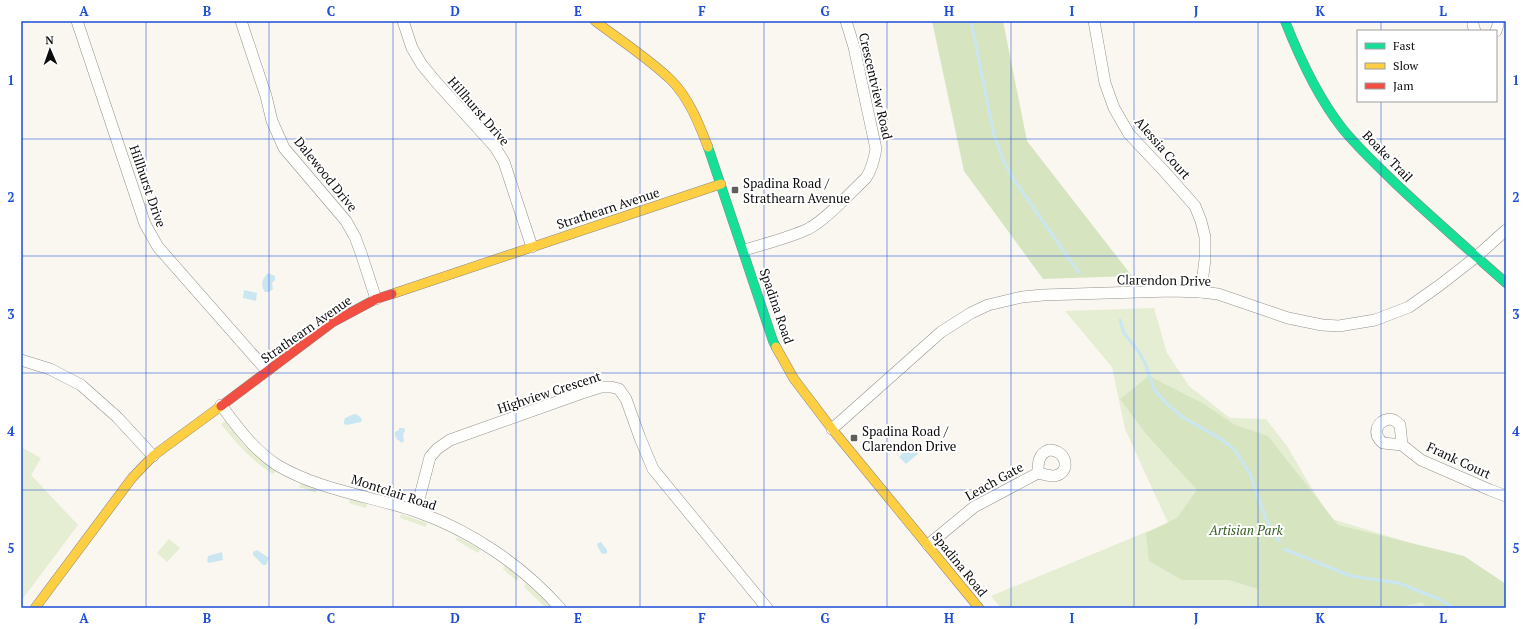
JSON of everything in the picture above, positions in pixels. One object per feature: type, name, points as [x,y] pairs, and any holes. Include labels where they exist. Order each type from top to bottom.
[{"type":"street","name":"Hillhurst Drive","points":[[78,21],[145,224],[151,236],[158,247],[267,371]]},
{"type":"street","name":"Dalewood Drive","points":[[241,21],[266,96],[272,121],[284,148],[346,221],[359,248],[376,299]]},
{"type":"street","name":"Hillhurst Drive","points":[[403,21],[412,48],[422,65],[437,84],[495,147],[504,162],[532,247]]},
{"type":"street","name":"Spadina Road","points":[[595,21],[656,66],[672,81],[685,98],[698,120],[744,250],[765,320],[773,341],[794,379],[832,429],[979,608]]},
{"type":"street","name":"Crescentview Road","points":[[744,250],[809,228],[822,220],[866,178],[870,171],[874,161],[876,149],[854,46],[846,21]]},
{"type":"street","name":"Alessia Court","points":[[1094,21],[1105,83],[1114,108],[1129,134],[1195,206],[1202,221],[1205,237],[1205,258],[1201,292]]},
{"type":"street","name":"Boake Trail","points":[[1285,21],[1294,47],[1318,92],[1338,122],[1382,171],[1506,283]]},
{"type":"street","name":"Strathearn Avenue","points":[[35,608],[132,478],[153,456],[333,322],[376,299],[721,184]]},
{"type":"street","name":"Clarendon Drive","points":[[832,429],[941,332],[971,313],[988,305],[1022,297],[1043,295],[1171,291],[1201,292],[1218,294],[1288,318],[1322,325],[1339,326],[1375,320],[1409,308],[1476,257],[1506,230]]},
{"type":"street","points":[[21,360],[50,369],[81,385],[118,418],[153,456]]},
{"type":"street","name":"Highview Crescent","points":[[416,511],[430,458],[437,449],[450,440],[588,391],[611,386],[618,389],[626,399],[635,427],[653,468],[767,608]]},
{"type":"street","name":"Montclair Road","points":[[221,405],[255,447],[276,464],[320,484],[416,511],[444,523],[488,546],[536,583],[560,608]]},
{"type":"street","name":"Frank Court","points":[[1402,445],[1421,460],[1506,496]]},
{"type":"street","name":"Leach Gate","points":[[928,545],[974,507],[1038,473]]},
{"type":"green space","points":[[932,21],[1003,21],[1027,141],[1132,276],[1043,279],[964,171]]},
{"type":"green space","name":"Artisian Park","points":[[1154,308],[1167,353],[1189,386],[1230,418],[1266,419],[1287,446],[1332,519],[1463,559],[1506,608],[1001,608],[991,596],[1168,523],[1125,429],[1112,367],[1065,311]]},
{"type":"green space","name":"Artisian Park","points":[[1149,376],[1204,404],[1235,425],[1268,436],[1338,525],[1464,556],[1506,584],[1506,608],[1427,608],[1422,602],[1396,608],[1258,608],[1258,589],[1229,580],[1182,580],[1149,561],[1146,533],[1177,518],[1197,490],[1147,435],[1120,399]]},
{"type":"green space","points":[[225,421],[242,443],[276,471],[273,474],[258,463],[239,445],[221,424]]},
{"type":"green space","points":[[21,447],[41,458],[31,475],[78,525],[21,601]]},
{"type":"green space","points":[[301,483],[317,488],[316,493],[299,487]]},
{"type":"green space","points":[[350,498],[367,504],[366,508],[349,503]]},
{"type":"green space","points":[[401,514],[427,523],[426,527],[400,518]]},
{"type":"green space","points":[[457,537],[481,549],[478,553],[456,540]]},
{"type":"green space","points":[[169,539],[180,548],[167,562],[157,553]]},
{"type":"green space","points":[[505,566],[519,577],[517,581],[503,569]]},
{"type":"green space","points":[[526,583],[551,607],[550,608],[546,608],[524,587]]},
{"type":"water","points":[[268,273],[275,276],[275,280],[272,283],[273,289],[269,292],[265,292],[262,282]]},
{"type":"water","points":[[244,290],[257,293],[256,301],[243,298]]},
{"type":"water","points":[[354,414],[358,415],[362,419],[361,422],[347,425],[344,424],[345,418]]},
{"type":"water","points":[[399,428],[404,428],[405,431],[403,435],[404,441],[402,443],[395,436],[395,432],[399,430]]},
{"type":"water","points":[[912,445],[919,453],[906,464],[899,457]]},
{"type":"water","points":[[601,542],[607,550],[607,553],[601,553],[597,545]]},
{"type":"water","points":[[257,550],[269,558],[266,565],[263,565],[253,555],[253,552]]},
{"type":"water","points":[[222,552],[223,560],[209,563],[207,561],[208,556]]},
{"type":"waterway","points":[[971,21],[994,135],[1003,160],[1012,177],[1079,273]]},
{"type":"waterway","points":[[1120,320],[1124,333],[1139,352],[1145,363],[1154,389],[1167,404],[1184,418],[1221,439],[1234,449],[1250,474],[1266,519],[1279,541]]},
{"type":"waterway","points":[[1284,549],[1351,576],[1399,583],[1441,600],[1453,608]]},
{"type":"traffic: fast","points":[[1285,21],[1303,63],[1317,90],[1342,128],[1395,183],[1506,283]]},
{"type":"traffic: fast","points":[[708,147],[776,347]]},
{"type":"traffic: slow","points":[[595,21],[634,49],[671,80],[683,95],[693,112],[708,147]]},
{"type":"traffic: slow","points":[[392,294],[721,184]]},
{"type":"traffic: slow","points":[[776,347],[794,379],[832,429],[979,608]]},
{"type":"traffic: slow","points":[[35,608],[132,478],[153,456],[221,406]]},
{"type":"traffic: jam","points":[[221,406],[333,322],[376,299],[392,294]]},
{"type":"place","name":"Spadina Road / Strathearn Avenue","points":[[735,190]]},
{"type":"place","name":"Spadina Road / Clarendon Drive","points":[[854,438]]}]
